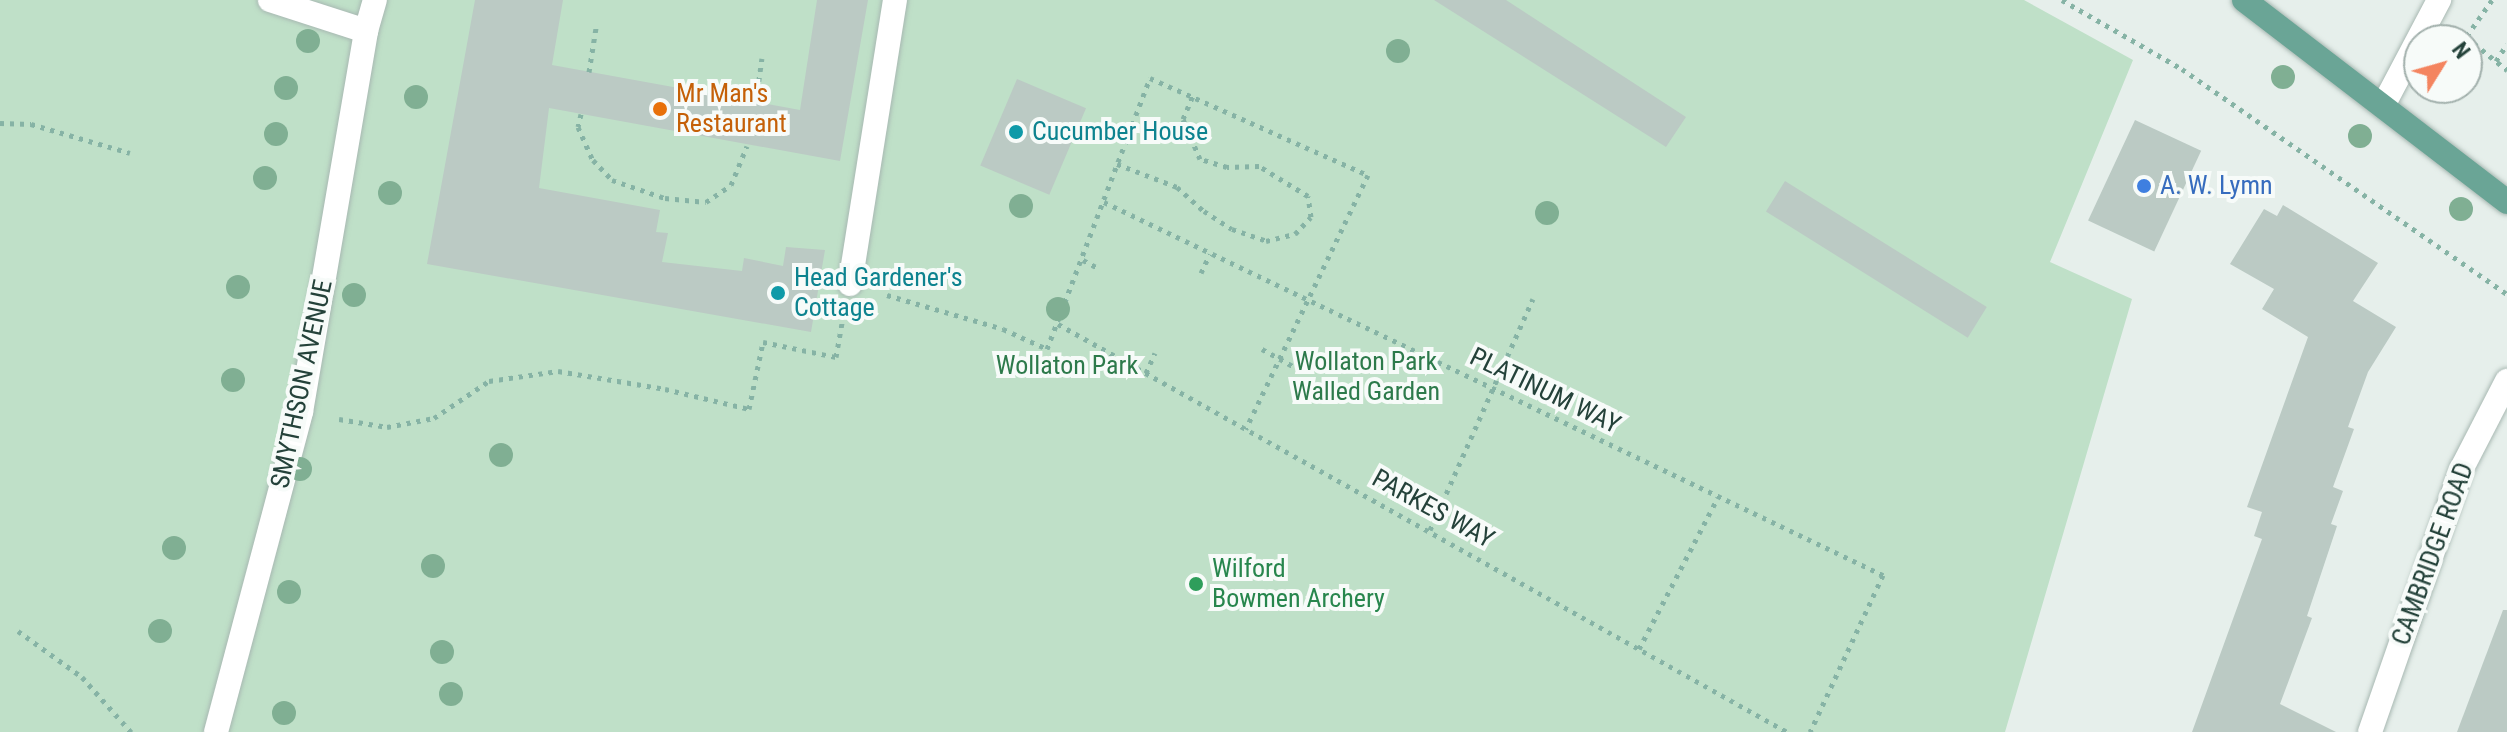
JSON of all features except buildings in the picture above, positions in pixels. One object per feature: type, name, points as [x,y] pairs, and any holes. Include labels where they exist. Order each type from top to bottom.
[{"type":"main road","points":[[2244,0],[2384,104],[2507,202]]},
{"type":"street","points":[[270,0],[366,31]]},
{"type":"street","name":"SMYTHSON AVENUE","points":[[216,732],[301,412],[366,31],[375,0]]},
{"type":"street","points":[[850,284],[895,0]]},
{"type":"street","points":[[2384,104],[2439,0]]},
{"type":"street","name":"CAMBRIDGE ROAD","points":[[2370,732],[2462,468],[2505,387]]},
{"type":"path","points":[[2062,0],[2182,69],[2507,294]]},
{"type":"path","points":[[2492,0],[2466,37],[2507,70]]},
{"type":"path","points":[[589,72],[596,28]]},
{"type":"path","points":[[2496,61],[2507,44]]},
{"type":"path","points":[[756,101],[762,58]]},
{"type":"path","points":[[301,412],[387,427],[434,418],[489,381],[558,371],[665,389],[749,409],[763,342],[836,357],[850,284],[1003,329],[1047,349],[1150,78],[1368,175],[1246,429]]},
{"type":"path","points":[[1117,164],[1177,187],[1204,211],[1232,229],[1266,241],[1295,234],[1311,217],[1308,196],[1285,179],[1259,166],[1227,167],[1200,159],[1183,119],[1193,96]]},
{"type":"path","points":[[581,114],[578,127],[593,160],[612,180],[665,198],[706,202],[731,185],[747,146]]},
{"type":"path","points":[[0,123],[31,124],[130,153]]},
{"type":"path","name":"PLATINUM WAY","points":[[1104,202],[1883,575],[1810,732]]},
{"type":"path","points":[[1201,273],[1210,254]]},
{"type":"path","points":[[1083,260],[1100,269]]},
{"type":"path","points":[[1430,530],[1533,299]]},
{"type":"path","name":"PARKES WAY","points":[[1058,324],[1787,732]]},
{"type":"path","points":[[1262,349],[1293,366]]},
{"type":"path","points":[[1146,373],[1155,353]]},
{"type":"path","points":[[1639,649],[1718,497]]},
{"type":"path","points":[[18,631],[82,677],[131,732]]},
{"type":"green space","name":"Wollaton Park","points":[[0,0],[2024,0],[2133,60],[2050,262],[2132,299],[2005,732],[0,732]]},
{"type":"place","name":"Mr Man's Restaurant","points":[[660,109]]},
{"type":"place","name":"Cucumber House","points":[[1016,132]]},
{"type":"place","name":"A. W. Lymn","points":[[2144,186]]},
{"type":"place","name":"Head Gardener's Cottage","points":[[778,293]]},
{"type":"place","name":"Wilford Bowmen Archery","points":[[1196,584]]},
{"type":"park label","name":"Wollaton Park Walled Garden","points":[[1366,377]]}]
